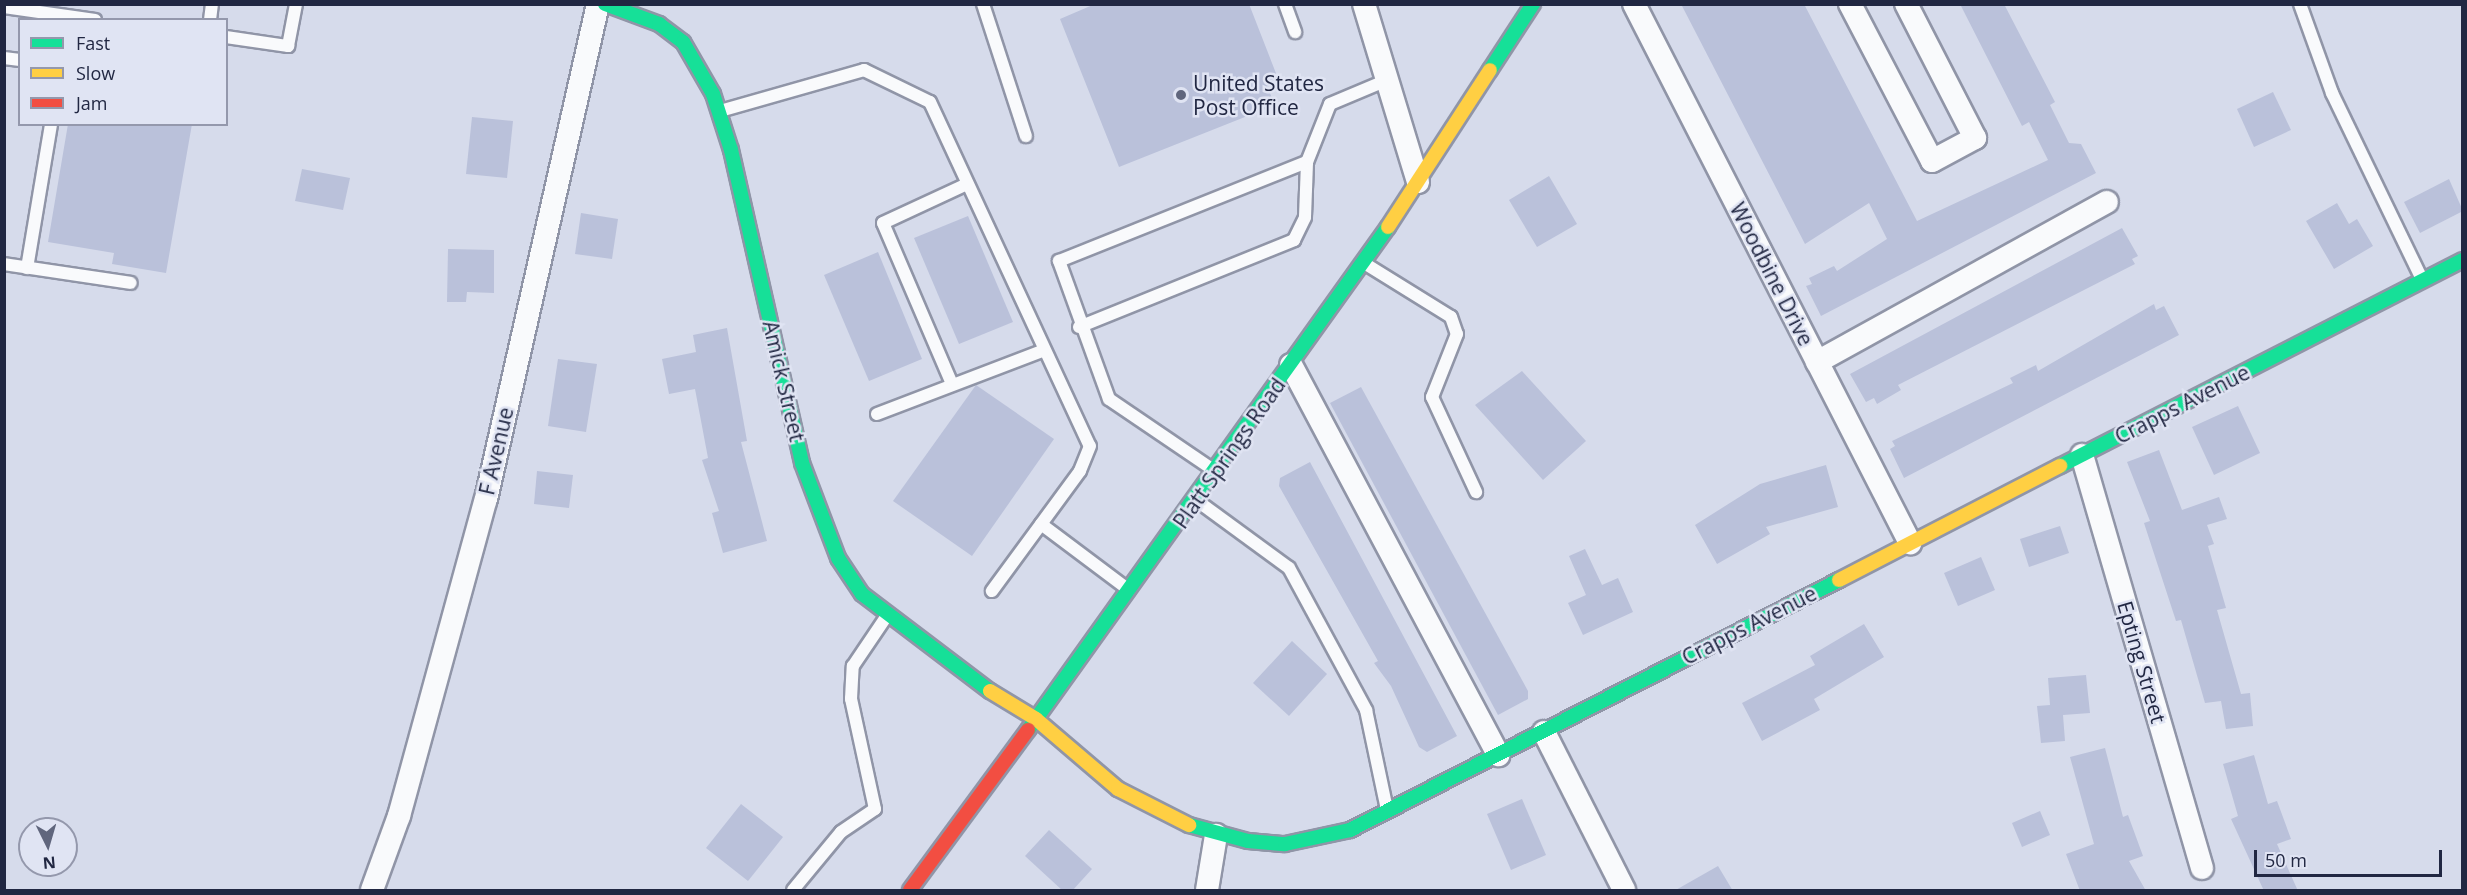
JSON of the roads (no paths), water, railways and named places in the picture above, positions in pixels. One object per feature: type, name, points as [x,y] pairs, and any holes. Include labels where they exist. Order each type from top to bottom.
[{"type":"street","name":"F Avenue","points":[[372,891],[399,816],[486,499],[598,4]]},
{"type":"street","name":"Amick Street","points":[[605,4],[659,24],[683,42],[719,112],[802,463],[838,558],[862,594],[886,617],[1036,719]]},
{"type":"street","points":[[1364,4],[1418,182]]},
{"type":"street","name":"Platt Springs Road","points":[[910,891],[1217,472],[1418,182],[1533,4]]},
{"type":"street","name":"Woodbine Drive","points":[[1634,4],[1910,543]]},
{"type":"street","points":[[1850,4],[1932,161],[1975,138],[1906,4]]},
{"type":"street","points":[[1817,362],[2107,202]]},
{"type":"street","name":"Crapps Avenue","points":[[1036,719],[1118,789],[1173,821],[1216,835],[1285,844],[1350,830],[2463,260]]},
{"type":"street","points":[[1291,365],[1498,755]]},
{"type":"street","name":"Epting Street","points":[[2082,455],[2202,868]]},
{"type":"street","points":[[1544,732],[1624,891]]},
{"type":"street","points":[[1207,891],[1216,835]]},
{"type":"lane","points":[[228,37],[288,46],[296,4]]},
{"type":"lane","points":[[982,4],[1026,136]]},
{"type":"lane","points":[[1284,4],[1295,32]]},
{"type":"lane","points":[[2300,4],[2332,93],[2422,280]]},
{"type":"lane","points":[[4,7],[81,18]]},
{"type":"lane","points":[[719,112],[864,70],[930,102],[1042,351],[1090,446],[1080,471],[992,591]]},
{"type":"lane","points":[[1079,327],[1294,240],[1305,217],[1307,162],[1330,104],[1387,80]]},
{"type":"lane","points":[[27,268],[51,126]]},
{"type":"lane","points":[[1217,472],[1115,407],[1079,327],[1059,266],[1064,257],[1307,162]]},
{"type":"lane","points":[[951,384],[883,223],[967,184]]},
{"type":"lane","points":[[1363,263],[1451,317],[1457,334],[1432,397],[1476,492]]},
{"type":"lane","points":[[4,264],[131,283]]},
{"type":"lane","points":[[877,414],[1042,351]]},
{"type":"lane","points":[[1196,500],[1289,568],[1366,710],[1387,811]]},
{"type":"lane","points":[[1041,524],[1130,590]]},
{"type":"lane","points":[[793,891],[841,832],[875,809],[851,688],[853,666],[886,617]]},
{"type":"place","name":"United States Post Office","points":[[1181,95]]}]
